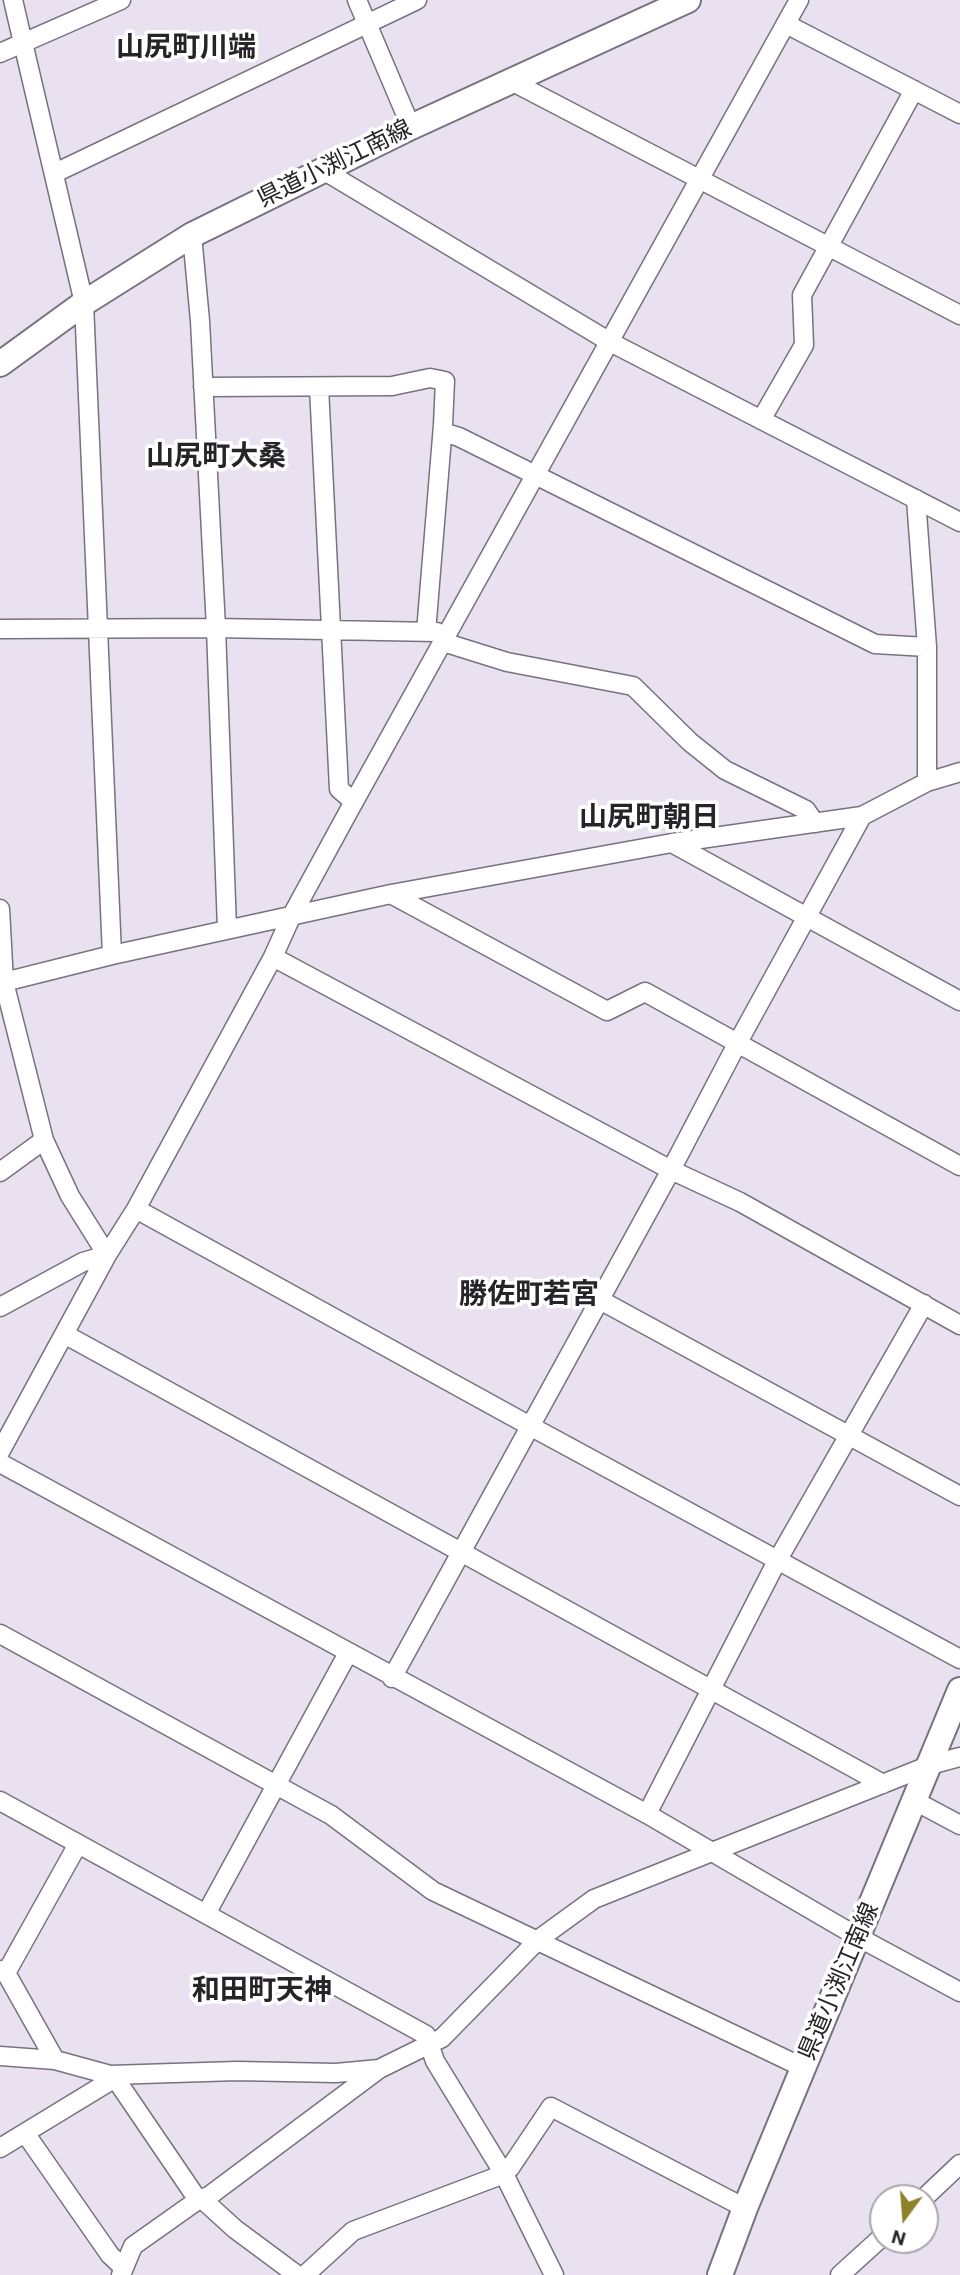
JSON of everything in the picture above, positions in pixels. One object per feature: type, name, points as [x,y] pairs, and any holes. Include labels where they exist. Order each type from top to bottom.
[{"type":"main road","name":"県道小渕江南線","points":[[0,364],[84,303],[192,235],[411,127],[688,0]]},
{"type":"main road","name":"県道小渕江南線","points":[[720,2275],[960,1690]]},
{"type":"street","points":[[13,0],[84,303],[112,955]]},
{"type":"street","points":[[0,53],[121,0]]},
{"type":"street","points":[[357,0],[411,127]]},
{"type":"street","points":[[55,173],[417,0]]},
{"type":"street","points":[[0,1452],[66,1335],[107,1255],[136,1209],[354,802],[799,0]]},
{"type":"street","points":[[786,24],[960,114]]},
{"type":"street","points":[[513,82],[960,314]]},
{"type":"street","points":[[761,420],[804,345],[802,295],[914,90]]},
{"type":"street","points":[[323,170],[610,342],[960,522]]},
{"type":"street","points":[[192,235],[200,321],[216,628],[227,929]]},
{"type":"street","points":[[203,387],[392,386],[430,378],[445,381],[426,632]]},
{"type":"street","points":[[319,387],[339,789],[354,802]]},
{"type":"street","points":[[443,432],[459,437],[875,644],[926,647]]},
{"type":"street","points":[[916,499],[926,647],[927,782]]},
{"type":"street","points":[[0,629],[216,628],[426,632],[446,637],[508,662],[633,686],[690,742],[725,770],[806,810],[815,823]]},
{"type":"street","points":[[2,983],[112,955],[391,894],[672,844],[862,816],[927,782],[960,772]]},
{"type":"street","points":[[392,1678],[862,816]]},
{"type":"street","points":[[672,844],[960,1001]]},
{"type":"street","points":[[391,894],[607,1011],[645,992],[960,1166]]},
{"type":"street","points":[[0,909],[2,983],[44,1140],[70,1196],[107,1255]]},
{"type":"street","points":[[273,957],[671,1170],[740,1202],[960,1325]]},
{"type":"street","points":[[0,1172],[44,1140]]},
{"type":"street","points":[[136,1209],[960,1659]]},
{"type":"street","points":[[0,1307],[83,1262],[107,1255]]},
{"type":"street","points":[[600,1300],[960,1496]]},
{"type":"street","points":[[647,1814],[778,1561],[924,1304]]},
{"type":"street","points":[[66,1335],[883,1784]]},
{"type":"street","points":[[0,1463],[647,1814],[858,1937],[960,1992]]},
{"type":"street","points":[[0,1634],[331,1815],[433,1891],[804,2068]]},
{"type":"street","points":[[206,1914],[348,1653]]},
{"type":"street","points":[[122,2272],[133,2246],[379,2069],[442,2038],[536,1942],[594,1899],[930,1765],[960,1757]]},
{"type":"street","points":[[0,1801],[426,2035],[435,2061],[503,2174],[554,2275]]},
{"type":"street","points":[[915,1801],[960,1825]]},
{"type":"street","points":[[55,2060],[3,1972],[78,1844]]},
{"type":"street","points":[[0,2056],[55,2060],[118,2076],[237,2071],[336,2073],[379,2069]]},
{"type":"street","points":[[0,2148],[118,2076]]},
{"type":"street","points":[[118,2076],[200,2200],[297,2275]]},
{"type":"street","points":[[305,2275],[353,2231],[503,2174],[510,2168],[551,2107],[746,2208]]},
{"type":"street","points":[[25,2133],[122,2272]]},
{"type":"street","points":[[939,2184],[960,2164]]},
{"type":"street","points":[[840,2275],[869,2249]]},
{"type":"district","name":"山尻町川端","points":[[186,49]]},
{"type":"district","name":"山尻町大桑","points":[[216,458]]},
{"type":"district","name":"山尻町朝日","points":[[649,819]]},
{"type":"district","name":"勝佐町若宮","points":[[529,1296]]},
{"type":"district","name":"和田町天神","points":[[262,1992]]}]
